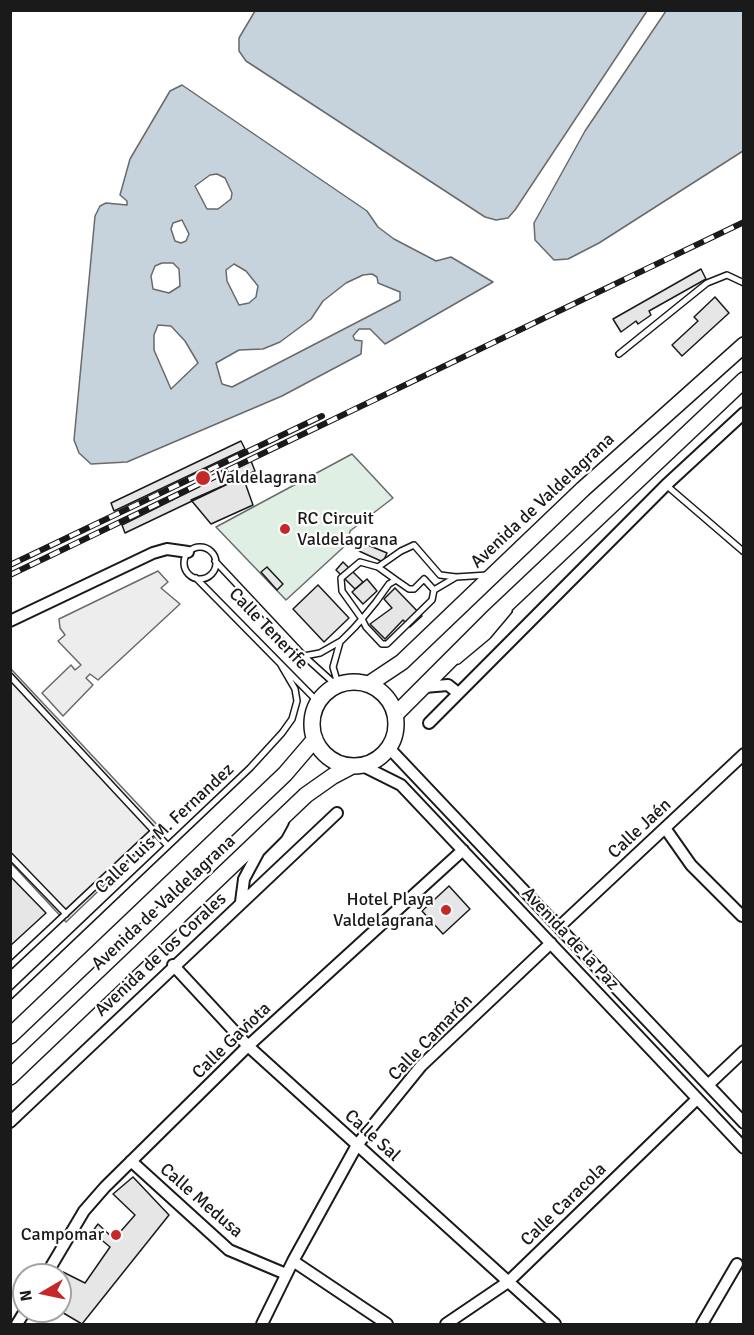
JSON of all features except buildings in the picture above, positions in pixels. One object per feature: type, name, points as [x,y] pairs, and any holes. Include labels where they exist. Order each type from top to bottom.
[{"type":"main road","name":"Avenida de Valdelagrana","points":[[369,684],[402,662],[649,428],[744,345]]},
{"type":"main road","points":[[396,714],[528,584],[744,380]]},
{"type":"main road","points":[[355,681],[369,684],[386,696],[396,714],[395,735],[389,748],[374,762],[358,766],[330,759],[315,739],[313,714],[318,702],[337,685],[355,681]]},
{"type":"main road","name":"Avenida de Valdelagrana","points":[[10,1036],[280,778],[315,739]]},
{"type":"main road","name":"Avenida de Valdelagrana","points":[[10,1077],[90,998],[287,816],[306,795],[333,776],[358,766]]},
{"type":"street","points":[[429,723],[666,485],[744,413]]},
{"type":"street","points":[[10,621],[153,553],[167,549],[188,552]]},
{"type":"street","points":[[424,687],[448,685],[458,693]]},
{"type":"street","name":"Avenida de la Paz","points":[[389,748],[744,1123]]},
{"type":"street","name":"Calle Jaén","points":[[559,927],[744,754]]},
{"type":"street","name":"Avenida de la Paz","points":[[358,766],[401,785],[744,1148]]},
{"type":"street","name":"Avenida de los Corales","points":[[10,1122],[173,965],[337,813]]},
{"type":"street","points":[[241,902],[244,879],[260,851],[277,833],[287,816]]},
{"type":"street","points":[[665,828],[691,866],[742,916]]},
{"type":"street","name":"Calle Gaviota","points":[[53,1263],[84,1211],[131,1161],[248,1046],[463,850]]},
{"type":"street","name":"Calle Camarón","points":[[262,1324],[286,1274],[357,1145],[421,1066],[551,943]]},
{"type":"street","name":"Calle Sal","points":[[173,965],[248,1046],[555,1324]]},
{"type":"street","points":[[708,1085],[744,1051]]},
{"type":"street","name":"Calle Caracola","points":[[446,1324],[508,1282],[697,1099]]},
{"type":"street","name":"Calle Medusa","points":[[131,1161],[228,1250],[286,1274]]},
{"type":"street","points":[[293,1261],[387,1324]]},
{"type":"street","points":[[702,1324],[737,1264]]},
{"type":"lane","points":[[619,354],[707,283],[727,275],[743,281]]},
{"type":"lane","points":[[666,485],[744,552]]},
{"type":"lane","points":[[378,567],[414,545],[440,575],[456,577],[493,574]]},
{"type":"lane","points":[[197,547],[207,549],[215,561],[210,575],[196,578],[185,569],[184,563],[188,552],[197,547]]},
{"type":"lane","name":"Calle Tenerife","points":[[215,561],[304,656],[337,685]]},
{"type":"lane","points":[[434,590],[424,579],[414,589],[409,589],[378,567],[360,562],[341,578],[342,591],[382,644],[387,644],[432,600],[434,590],[456,577]]},
{"type":"lane","name":"Calle Tenerife","points":[[196,578],[318,702]]},
{"type":"lane","points":[[337,685],[333,667],[335,653],[341,641],[396,580]]},
{"type":"lane","points":[[304,656],[320,652],[341,641]]},
{"type":"lane","name":"Calle Luis M. Fernandez","points":[[10,996],[250,768],[292,719],[297,701],[295,689],[281,665]]},
{"type":"lane","points":[[10,675],[168,846]]},
{"type":"lane","points":[[10,966],[154,831]]},
{"type":"lane","points":[[10,856],[66,914]]},
{"type":"green space","name":"RC Circuit Valdelagrana","points":[[352,454],[393,498],[350,531],[348,543],[286,600],[216,527]]},
{"type":"shaded area","points":[[255,11],[647,11],[515,210],[508,218],[496,220],[485,217],[246,61],[239,51],[239,38]]},
{"type":"shaded area","points":[[666,11],[743,11],[743,151],[599,243],[568,259],[554,260],[535,240],[534,223],[585,131]]},
{"type":"shaded area","points":[[182,85],[367,211],[378,227],[394,239],[436,261],[451,257],[493,282],[385,344],[370,329],[359,329],[353,336],[355,340],[362,341],[361,354],[282,396],[127,462],[91,464],[79,453],[74,440],[95,216],[100,206],[106,203],[127,205],[127,201],[120,195],[130,159],[170,91]],"holes":[[[217,174],[225,178],[232,193],[231,199],[218,209],[207,209],[195,186],[210,175]],[[182,220],[189,234],[186,241],[181,243],[175,241],[171,229],[173,223]],[[162,263],[173,263],[179,269],[180,286],[169,293],[153,289],[151,276],[155,266]],[[234,264],[246,271],[258,286],[256,297],[249,303],[239,305],[227,281],[226,270]],[[372,274],[377,277],[378,283],[400,292],[400,300],[232,387],[222,384],[216,363],[239,350],[263,349],[280,342],[311,319],[323,301],[346,283],[363,275]],[[158,325],[171,326],[185,341],[198,363],[171,389],[154,350],[154,335]]]},
{"type":"shaded area","points":[[158,571],[168,582],[161,588],[180,604],[98,680],[90,674],[86,678],[93,685],[63,716],[42,693],[71,665],[75,670],[81,665],[58,641],[65,635],[60,628],[59,619]]},
{"type":"shaded area","points":[[11,669],[162,830],[66,922],[11,863]]},
{"type":"railway","points":[[10,575],[744,222]]},
{"type":"railway","points":[[10,565],[322,416]]},
{"type":"place","name":"Valdelagrana","points":[[203,478]]},
{"type":"place","name":"RC Circuit Valdelagrana","points":[[285,529]]},
{"type":"place","name":"Hotel Playa Valdelagrana","points":[[446,910]]},
{"type":"place","name":"Campomar","points":[[116,1235]]}]
